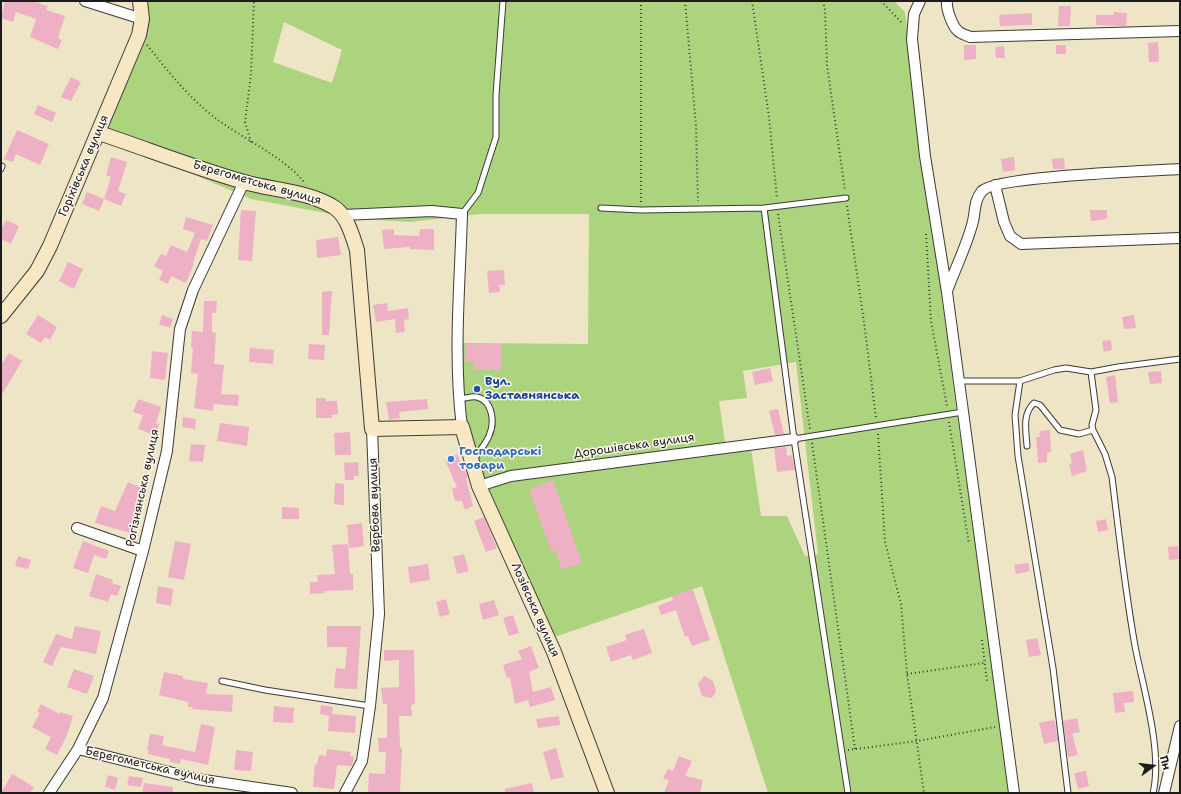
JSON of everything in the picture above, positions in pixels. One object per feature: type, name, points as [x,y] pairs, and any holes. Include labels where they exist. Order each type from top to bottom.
[{"type":"street","points":[[85,1],[141,8]]},
{"type":"street","points":[[920,1],[914,14],[912,39],[925,156],[947,292],[1014,793]]},
{"type":"street","points":[[947,1],[952,20],[958,31],[970,37],[1180,30]]},
{"type":"street","name":"Горіхівська вулиця","points":[[1,316],[36,271],[50,246],[99,133],[139,35],[141,8]]},
{"type":"street","name":"Берегометська вулиця","points":[[99,133],[244,182],[316,199],[333,206],[343,215]]},
{"type":"street","points":[[947,292],[973,224],[975,202],[983,190],[995,185],[1038,178],[1180,169]]},
{"type":"street","name":"Рогізнянська вулиця","points":[[49,793],[78,749],[103,698],[143,551],[167,451],[180,329],[193,290],[244,182]]},
{"type":"street","points":[[995,185],[1004,222],[1010,236],[1021,244],[1180,238]]},
{"type":"street","points":[[343,215],[432,211],[462,214],[458,336],[458,400],[462,427],[372,429]]},
{"type":"street","name":"Вербова вулиця","points":[[343,215],[357,250],[372,429],[379,614],[370,706],[362,761],[345,793]]},
{"type":"street","name":"Лозівська вулиця","points":[[462,427],[471,464],[479,486],[554,652],[607,793]]},
{"type":"street","name":"Дорошівська вулиця","points":[[479,486],[511,476],[794,439]]},
{"type":"street","points":[[77,528],[143,551]]},
{"type":"street","points":[[1164,793],[1180,727]]},
{"type":"street","name":"Берегометська вулиця","points":[[78,749],[197,779],[292,793]]},
{"type":"lane","points":[[462,214],[478,193],[496,137],[496,95],[503,1]]},
{"type":"lane","points":[[601,208],[641,210],[764,208],[846,198]]},
{"type":"lane","points":[[764,208],[794,439],[848,793]]},
{"type":"lane","points":[[959,381],[1020,381],[1054,370],[1066,368],[1091,372],[1180,359]]},
{"type":"lane","points":[[1091,372],[1096,410],[1092,425],[1105,454],[1112,477],[1135,645],[1151,720],[1155,785],[1153,793]]},
{"type":"lane","points":[[1020,381],[1016,415],[1018,456],[1053,668],[1068,793]]},
{"type":"lane","points":[[458,400],[475,397],[484,399],[489,406],[491,415],[492,425],[489,436],[471,464]]},
{"type":"lane","points":[[1026,446],[1026,419],[1029,408],[1034,403],[1040,405],[1060,430],[1079,434],[1093,430]]},
{"type":"lane","points":[[794,439],[963,412]]},
{"type":"lane","points":[[222,681],[265,690],[370,706]]},
{"type":"path","points":[[251,143],[247,134],[245,122],[251,74],[254,1]]},
{"type":"path","points":[[641,1],[641,210]]},
{"type":"path","points":[[685,1],[696,126],[699,208]]},
{"type":"path","points":[[752,1],[769,117],[777,206],[811,436],[854,749]]},
{"type":"path","points":[[823,1],[825,10],[827,64],[864,322],[877,426],[885,542],[901,604],[907,674],[924,793]]},
{"type":"path","points":[[881,1],[901,21],[902,29]]},
{"type":"path","points":[[139,35],[169,74],[214,117],[251,143],[282,162],[300,176],[316,199]]},
{"type":"path","points":[[925,232],[931,321],[969,547]]},
{"type":"path","points":[[981,632],[988,685]]},
{"type":"path","points":[[907,674],[984,663]]},
{"type":"path","points":[[842,750],[917,741],[995,727],[994,720]]},
{"type":"green space","points":[[137,1],[894,1],[905,12],[957,414],[1011,793],[768,793],[702,586],[546,640],[460,434],[461,343],[588,344],[589,214],[481,214],[410,222],[358,219],[251,199],[99,134],[138,32]],"holes":[[[284,22],[342,50],[332,83],[273,62]],[[796,362],[818,554],[805,556],[787,516],[761,516],[750,441],[725,443],[719,401],[747,398],[743,371]]]},
{"type":"building","points":[[5,1],[33,1],[48,6],[46,10],[65,16],[58,38],[62,40],[58,49],[30,37],[36,19],[16,12],[13,22],[1,18]]},
{"type":"building","points":[[1059,6],[1071,6],[1070,26],[1058,26]]},
{"type":"building","points":[[1114,12],[1127,13],[1126,26],[1096,25],[1096,15],[1114,15]]},
{"type":"building","points":[[1032,13],[1032,25],[1000,26],[999,15]]},
{"type":"building","points":[[1158,42],[1159,62],[1149,62],[1148,43]]},
{"type":"building","points":[[964,45],[976,45],[976,59],[964,60]]},
{"type":"building","points":[[1056,45],[1066,45],[1066,54],[1056,54]]},
{"type":"building","points":[[1004,46],[1005,58],[996,58],[995,47]]},
{"type":"building","points":[[71,77],[81,82],[71,101],[61,97]]},
{"type":"building","points":[[38,105],[56,113],[52,122],[34,114]]},
{"type":"building","points":[[17,130],[49,144],[40,165],[16,154],[13,162],[4,159]]},
{"type":"building","points":[[111,157],[127,162],[118,191],[126,194],[121,206],[104,199],[111,177],[106,175]]},
{"type":"building","points":[[1014,157],[1015,170],[1003,172],[1001,159]]},
{"type":"building","points":[[1064,158],[1065,169],[1053,169],[1052,159]]},
{"type":"building","points":[[87,192],[104,199],[99,211],[82,204]]},
{"type":"building","points":[[241,210],[256,211],[252,261],[238,260]]},
{"type":"building","points":[[1090,210],[1107,210],[1107,219],[1091,221]]},
{"type":"building","points":[[186,217],[213,225],[207,241],[201,239],[193,263],[194,264],[186,283],[171,276],[168,284],[159,280],[163,271],[154,266],[161,254],[166,256],[171,245],[187,252],[195,233],[183,229]]},
{"type":"building","points":[[6,220],[19,226],[11,244],[1,239],[1,229]]},
{"type":"building","points":[[394,229],[394,235],[419,236],[420,229],[434,229],[434,250],[410,249],[410,247],[384,249],[382,230]]},
{"type":"building","points":[[338,237],[341,255],[317,258],[316,240]]},
{"type":"building","points":[[68,262],[83,269],[74,289],[59,281]]},
{"type":"building","points":[[504,270],[505,285],[499,285],[500,292],[489,293],[487,271]]},
{"type":"building","points":[[332,291],[329,335],[322,335],[322,292]]},
{"type":"building","points":[[204,301],[217,301],[216,313],[212,313],[212,332],[216,333],[214,364],[224,365],[221,394],[239,395],[238,406],[214,404],[213,411],[194,408],[198,374],[191,373],[193,348],[191,348],[192,331],[203,332]]},
{"type":"building","points":[[387,303],[388,311],[408,308],[409,319],[404,320],[405,332],[396,333],[395,319],[376,322],[373,305]]},
{"type":"building","points":[[38,315],[57,327],[50,340],[45,337],[41,343],[26,334]]},
{"type":"building","points":[[162,315],[173,319],[170,328],[159,324]]},
{"type":"building","points":[[1134,315],[1136,328],[1124,329],[1122,317]]},
{"type":"building","points":[[1111,340],[1112,350],[1104,352],[1102,341]]},
{"type":"building","points":[[309,344],[325,345],[324,360],[308,359]]},
{"type":"building","points":[[465,344],[502,344],[501,370],[474,370],[474,362],[465,361]]},
{"type":"building","points":[[250,348],[274,350],[273,364],[249,362]]},
{"type":"building","points":[[152,351],[168,353],[165,380],[150,378]]},
{"type":"building","points":[[9,353],[22,361],[1,396],[1,365]]},
{"type":"building","points":[[770,368],[773,381],[755,385],[752,372]]},
{"type":"building","points":[[1161,371],[1162,383],[1150,384],[1148,372]]},
{"type":"building","points":[[1115,375],[1118,402],[1110,403],[1106,377]]},
{"type":"building","points":[[316,398],[326,398],[326,401],[337,401],[338,414],[332,415],[332,418],[316,418]]},
{"type":"building","points":[[138,399],[161,407],[156,423],[159,424],[155,435],[138,429],[143,415],[133,412]]},
{"type":"building","points":[[427,399],[428,409],[399,412],[400,418],[389,420],[386,402]]},
{"type":"building","points":[[778,409],[784,434],[775,435],[769,411]]},
{"type":"building","points":[[183,417],[196,419],[195,429],[182,427]]},
{"type":"building","points":[[220,423],[249,427],[247,446],[217,441]]},
{"type":"building","points":[[1050,430],[1051,452],[1047,453],[1047,462],[1038,463],[1036,437],[1040,437],[1039,431]]},
{"type":"building","points":[[350,432],[351,455],[335,455],[334,433]]},
{"type":"building","points":[[191,444],[205,445],[203,462],[189,461]]},
{"type":"building","points":[[786,447],[787,456],[792,455],[795,470],[777,472],[774,448]]},
{"type":"building","points":[[1083,450],[1087,471],[1072,476],[1069,464],[1072,463],[1070,454]]},
{"type":"building","points":[[457,454],[468,477],[466,478],[473,506],[465,510],[462,501],[455,501],[452,489],[457,487],[445,460]]},
{"type":"building","points":[[358,462],[359,476],[354,476],[354,480],[345,480],[344,463]]},
{"type":"building","points":[[553,480],[582,563],[562,570],[555,550],[551,551],[529,489]]},
{"type":"building","points":[[128,482],[146,490],[134,516],[138,517],[134,534],[95,523],[101,506],[115,511]]},
{"type":"building","points":[[335,483],[344,484],[344,505],[334,504]]},
{"type":"building","points":[[282,507],[299,508],[299,519],[282,519]]},
{"type":"building","points":[[484,517],[497,548],[486,552],[474,521]]},
{"type":"building","points":[[1106,519],[1108,530],[1098,532],[1096,521]]},
{"type":"building","points":[[362,523],[364,546],[349,548],[347,525]]},
{"type":"building","points":[[83,541],[109,551],[106,559],[94,555],[88,573],[73,568]]},
{"type":"building","points":[[175,541],[191,544],[184,580],[168,577]]},
{"type":"building","points":[[348,544],[350,574],[353,574],[353,590],[324,591],[324,593],[310,594],[310,582],[318,582],[317,575],[335,574],[332,545]]},
{"type":"building","points":[[1178,546],[1179,559],[1169,560],[1168,547]]},
{"type":"building","points":[[464,554],[469,571],[457,574],[453,557]]},
{"type":"building","points":[[18,556],[31,560],[28,569],[15,566]]},
{"type":"building","points":[[1028,563],[1030,571],[1016,574],[1014,565]]},
{"type":"building","points":[[428,564],[430,580],[410,583],[408,567]]},
{"type":"building","points":[[96,574],[113,580],[112,583],[121,586],[117,596],[111,594],[108,602],[89,596]]},
{"type":"building","points":[[158,586],[173,589],[171,606],[156,603]]},
{"type":"building","points":[[693,589],[710,640],[692,646],[688,636],[685,637],[676,610],[661,615],[658,606],[673,600],[672,596]]},
{"type":"building","points":[[446,599],[450,614],[440,617],[436,602]]},
{"type":"building","points":[[494,600],[499,615],[483,620],[479,604]]},
{"type":"building","points":[[513,615],[519,633],[509,636],[503,618]]},
{"type":"building","points":[[75,626],[101,631],[96,654],[61,647],[52,666],[43,662],[56,634],[72,639]]},
{"type":"building","points":[[327,626],[361,626],[357,689],[334,688],[336,668],[345,669],[347,647],[327,647]]},
{"type":"building","points":[[644,629],[652,653],[633,660],[631,655],[611,662],[606,647],[627,640],[625,635]]},
{"type":"building","points":[[1037,638],[1041,655],[1029,657],[1026,640]]},
{"type":"building","points":[[531,646],[539,668],[529,672],[533,692],[551,687],[555,700],[530,707],[528,700],[515,704],[510,677],[507,678],[503,665],[522,659],[518,651]]},
{"type":"building","points":[[384,650],[414,650],[415,704],[411,705],[412,716],[399,716],[400,747],[402,748],[400,793],[368,793],[369,773],[385,774],[386,752],[379,752],[378,738],[387,738],[387,704],[383,704],[381,688],[399,687],[399,660],[384,661]]},
{"type":"building","points":[[74,669],[94,676],[87,694],[67,687]]},
{"type":"building","points":[[164,672],[183,676],[183,679],[208,683],[206,694],[233,695],[232,712],[192,709],[193,707],[188,707],[188,702],[159,695]]},
{"type":"building","points":[[704,676],[713,681],[716,691],[712,698],[702,696],[698,684]]},
{"type":"building","points":[[1133,691],[1134,702],[1124,703],[1125,712],[1115,713],[1113,693]]},
{"type":"building","points":[[41,704],[60,714],[60,712],[73,716],[67,735],[57,755],[45,749],[51,737],[32,727],[40,713],[37,712]]},
{"type":"building","points":[[321,705],[333,707],[332,714],[356,716],[355,733],[328,731],[329,716],[320,714]]},
{"type":"building","points":[[274,706],[294,708],[293,723],[273,722]]},
{"type":"building","points":[[559,716],[560,725],[538,728],[536,719]]},
{"type":"building","points":[[1077,718],[1080,732],[1072,734],[1078,755],[1068,757],[1063,721]]},
{"type":"building","points":[[1053,720],[1055,722],[1058,741],[1044,744],[1039,723]]},
{"type":"building","points":[[201,724],[215,727],[208,765],[181,759],[180,764],[170,762],[170,759],[148,754],[149,750],[147,750],[150,734],[164,736],[162,745],[195,752]]},
{"type":"building","points":[[556,748],[564,777],[551,780],[543,752]]},
{"type":"building","points":[[327,749],[351,752],[350,756],[354,757],[352,766],[337,765],[334,789],[313,787],[315,764],[317,765],[319,755],[326,756]]},
{"type":"building","points":[[236,750],[253,752],[251,771],[234,770]]},
{"type":"building","points":[[679,756],[692,761],[685,776],[703,780],[700,793],[664,793],[669,781],[663,778],[668,769],[673,771]]},
{"type":"building","points":[[1086,771],[1089,786],[1078,789],[1074,773]]},
{"type":"building","points":[[12,774],[34,787],[30,793],[1,793]]},
{"type":"building","points":[[108,775],[118,778],[115,790],[105,787]]},
{"type":"building","points":[[129,776],[143,778],[141,787],[127,785]]},
{"type":"building","points":[[144,783],[173,787],[173,793],[142,793]]},
{"type":"building","points":[[532,783],[534,793],[505,793],[505,789]]},
{"type":"place","name":"Вул. Заставнянська","points":[[477,389]]},
{"type":"place","name":"Господарські товари","points":[[451,459]]}]
